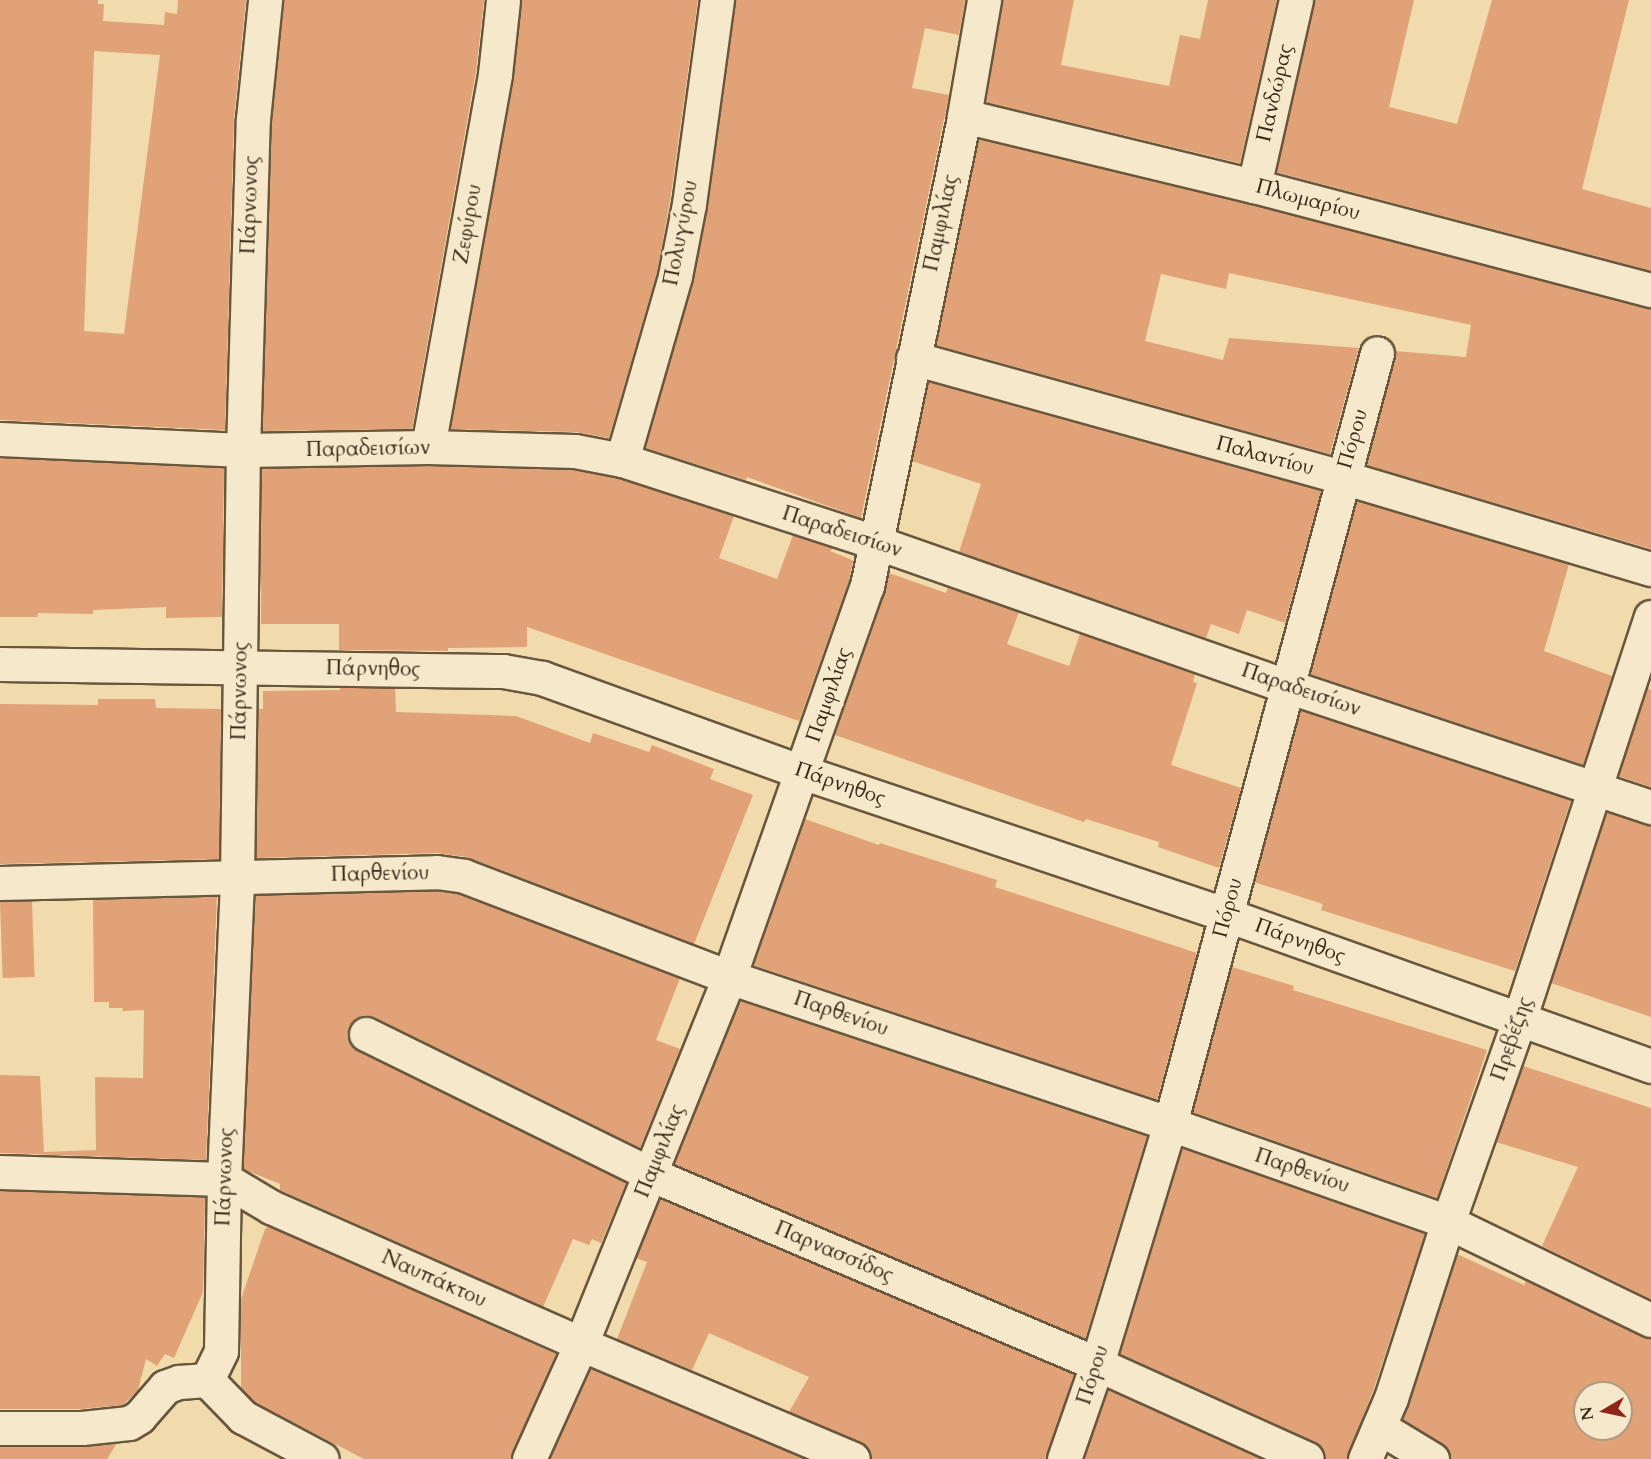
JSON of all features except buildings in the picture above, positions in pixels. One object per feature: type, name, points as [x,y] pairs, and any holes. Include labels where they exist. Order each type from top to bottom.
[{"type":"street","name":"Πάρνωνος","points":[[207,1380],[220,1351],[224,1179],[237,878],[243,450],[253,119],[265,0]]},
{"type":"street","name":"Ζεφύρου","points":[[428,447],[495,75],[503,0]]},
{"type":"street","name":"Πολυγύρου","points":[[622,460],[675,276],[689,204],[717,0]]},
{"type":"street","name":"Παμφιλίας","points":[[529,1459],[581,1344],[729,977],[867,586],[964,116],[984,0]]},
{"type":"street","name":"Πανδώρας","points":[[1254,186],[1296,0]]},
{"type":"street","name":"Πλωμαρίου","points":[[964,116],[1254,186],[1651,290]]},
{"type":"street","name":"Πόρου","points":[[1064,1459],[1097,1364],[1170,1124],[1377,353]]},
{"type":"street","name":"Παλαντίου","points":[[913,358],[1342,477],[1651,569]]},
{"type":"street","name":"Παραδεισίων","points":[[0,439],[243,450],[428,447],[575,451],[622,460],[875,542],[1287,686],[1651,807]]},
{"type":"street","name":"Πρεβέζης","points":[[1365,1459],[1391,1398],[1448,1222],[1519,1020],[1651,617]]},
{"type":"street","name":"Πάρνηθος","points":[[0,664],[503,671],[542,678],[802,772],[1227,915],[1651,1066]]},
{"type":"street","name":"Παρθενίου","points":[[0,884],[437,873],[464,876],[729,977],[1170,1124],[1448,1222],[1651,1320]]},
{"type":"street","name":"Παρνασσίδος","points":[[366,1034],[651,1174],[1097,1364],[1307,1459]]},
{"type":"street","name":"Ναυπάκτου","points":[[0,1172],[224,1179],[271,1207],[581,1344],[853,1459]]},
{"type":"street","points":[[0,1428],[82,1428],[129,1423],[139,1417],[165,1388],[179,1382],[207,1380],[243,1418],[322,1459]]},
{"type":"street","points":[[1379,1427],[1432,1459]]}]
